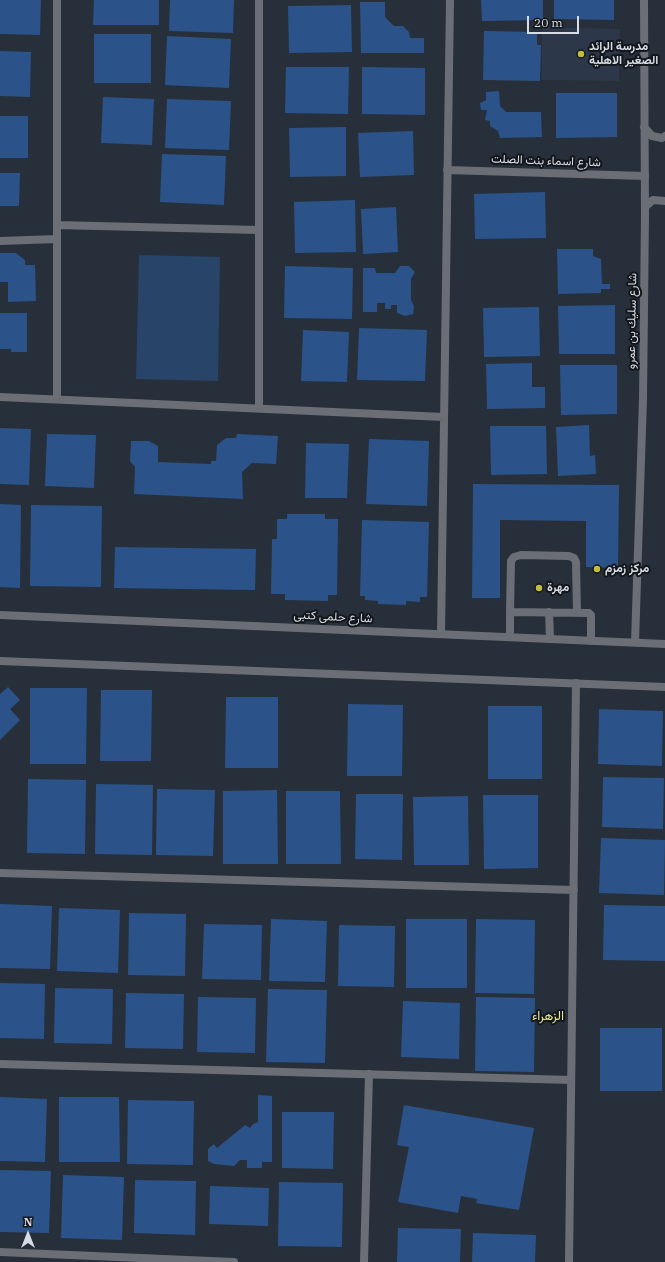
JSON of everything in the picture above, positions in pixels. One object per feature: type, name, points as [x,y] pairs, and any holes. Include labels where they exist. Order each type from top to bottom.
[{"type":"street","points":[[57,0],[57,399]]},
{"type":"street","points":[[259,0],[259,408]]},
{"type":"street","points":[[441,634],[450,0]]},
{"type":"street","name":"شارع سليك بن عمرو","points":[[635,642],[643,399],[645,207],[644,0]]},
{"type":"street","points":[[644,127],[652,136],[662,138],[665,136]]},
{"type":"street","name":"شارع اسماء بنت الصلت","points":[[447,170],[645,176]]},
{"type":"street","points":[[645,207],[653,200],[665,202]]},
{"type":"street","points":[[57,225],[259,230]]},
{"type":"street","points":[[0,241],[57,239]]},
{"type":"street","points":[[0,397],[444,417]]},
{"type":"street","points":[[510,637],[511,561],[514,556],[569,556],[574,558],[576,562],[577,613]]},
{"type":"street","points":[[510,612],[589,613],[591,615],[591,641]]},
{"type":"street","points":[[549,612],[550,638]]},
{"type":"street","name":"شارع حلمى كتبى","points":[[0,615],[665,644]]},
{"type":"street","points":[[0,661],[665,687]]},
{"type":"street","points":[[569,1262],[576,683]]},
{"type":"street","points":[[0,873],[574,890]]},
{"type":"street","points":[[0,1064],[572,1080]]},
{"type":"street","points":[[364,1262],[369,1074]]},
{"type":"street","points":[[0,1252],[234,1262]]},
{"type":"shaded area","name":"مدرسة الرائد الصغير الاهلية","points":[[542,27],[620,29],[619,81],[542,80]]},
{"type":"shaded area","points":[[139,255],[220,257],[218,381],[136,379]]},
{"type":"building","points":[[0,0],[41,0],[40,35],[0,34]]},
{"type":"building","points":[[94,0],[159,0],[159,25],[93,25]]},
{"type":"building","points":[[170,0],[234,0],[233,33],[169,31]]},
{"type":"building","points":[[481,0],[543,0],[543,20],[482,21]]},
{"type":"building","points":[[554,0],[614,0],[614,20],[554,19]]},
{"type":"building","points":[[360,2],[385,2],[385,17],[394,26],[403,26],[409,32],[410,38],[424,38],[424,53],[361,53]]},
{"type":"building","points":[[351,5],[352,52],[289,53],[288,6]]},
{"type":"building","points":[[484,31],[537,32],[537,45],[541,45],[540,81],[483,80]]},
{"type":"building","points":[[94,34],[151,34],[151,83],[94,83]]},
{"type":"building","points":[[167,36],[231,39],[229,88],[165,85]]},
{"type":"building","points":[[0,51],[31,52],[30,97],[0,96]]},
{"type":"building","points":[[286,67],[349,67],[348,114],[285,113]]},
{"type":"building","points":[[362,67],[425,68],[425,115],[362,114]]},
{"type":"building","points":[[499,91],[500,106],[506,112],[541,112],[542,137],[500,138],[498,131],[490,126],[490,121],[485,120],[487,110],[481,110],[480,103],[486,100],[486,92]]},
{"type":"building","points":[[556,93],[617,93],[617,137],[556,138]]},
{"type":"building","points":[[103,97],[154,99],[152,145],[101,143]]},
{"type":"building","points":[[167,99],[231,101],[229,150],[165,148]]},
{"type":"building","points":[[0,116],[28,116],[28,158],[0,158]]},
{"type":"building","points":[[346,127],[346,176],[290,177],[289,128]]},
{"type":"building","points":[[413,131],[414,175],[360,177],[358,133]]},
{"type":"building","points":[[162,154],[226,156],[224,205],[160,202]]},
{"type":"building","points":[[0,173],[20,173],[19,206],[0,206]]},
{"type":"building","points":[[545,192],[546,238],[475,239],[474,194]]},
{"type":"building","points":[[355,200],[356,252],[295,253],[294,202]]},
{"type":"building","points":[[396,207],[398,252],[363,254],[361,209]]},
{"type":"building","points":[[557,249],[593,249],[593,256],[601,259],[602,284],[610,284],[610,289],[601,289],[601,293],[558,294]]},
{"type":"building","points":[[0,253],[16,253],[25,260],[25,265],[35,265],[36,301],[8,302],[8,282],[0,282]]},
{"type":"building","points":[[285,266],[353,268],[352,319],[284,318]]},
{"type":"building","points":[[400,266],[409,266],[415,272],[411,279],[411,300],[414,306],[413,314],[405,316],[397,313],[397,305],[391,305],[391,309],[385,309],[385,303],[377,303],[377,312],[363,312],[363,268],[375,268],[376,273],[395,273]]},
{"type":"building","points":[[615,305],[615,354],[559,354],[558,306]]},
{"type":"building","points":[[539,307],[540,356],[484,357],[483,308]]},
{"type":"building","points":[[0,313],[27,313],[27,352],[11,352],[11,349],[0,349]]},
{"type":"building","points":[[359,328],[427,330],[425,381],[357,380]]},
{"type":"building","points":[[303,330],[349,332],[347,382],[301,381]]},
{"type":"building","points":[[532,363],[532,387],[545,387],[545,408],[487,409],[486,364]]},
{"type":"building","points":[[560,365],[617,365],[617,414],[561,415]]},
{"type":"building","points":[[589,425],[590,456],[595,455],[596,474],[558,476],[556,427]]},
{"type":"building","points":[[490,426],[546,426],[547,474],[491,475]]},
{"type":"building","points":[[0,428],[31,429],[29,485],[0,484]]},
{"type":"building","points":[[47,434],[96,435],[94,488],[45,486]]},
{"type":"building","points":[[237,434],[278,436],[276,464],[252,463],[242,472],[243,499],[134,494],[135,467],[130,461],[131,441],[149,441],[158,446],[158,462],[211,464],[211,461],[216,461],[217,445],[226,438],[236,438]]},
{"type":"building","points":[[369,439],[429,441],[427,506],[366,504]]},
{"type":"building","points":[[306,443],[349,444],[347,498],[305,498]]},
{"type":"building","points":[[473,484],[619,485],[618,568],[586,567],[586,521],[500,520],[500,598],[472,598]]},
{"type":"building","points":[[0,504],[21,505],[20,588],[0,587]]},
{"type":"building","points":[[31,505],[102,506],[101,587],[30,586]]},
{"type":"building","points":[[287,514],[325,514],[325,519],[338,519],[337,595],[328,595],[328,601],[285,600],[285,594],[271,594],[272,539],[277,539],[277,519],[287,519]]},
{"type":"building","points":[[362,520],[429,522],[427,597],[420,597],[420,602],[406,601],[406,605],[378,604],[378,601],[365,600],[365,596],[360,596]]},
{"type":"building","points":[[115,547],[256,549],[255,590],[114,588]]},
{"type":"building","points":[[8,687],[20,700],[10,709],[20,720],[0,740],[0,694]]},
{"type":"building","points":[[30,688],[87,688],[86,764],[30,764]]},
{"type":"building","points":[[101,690],[152,690],[151,761],[100,761]]},
{"type":"building","points":[[226,697],[278,697],[278,768],[225,768]]},
{"type":"building","points":[[348,704],[403,705],[402,776],[347,776]]},
{"type":"building","points":[[488,706],[542,706],[542,779],[488,779]]},
{"type":"building","points":[[599,709],[663,711],[662,766],[598,764]]},
{"type":"building","points":[[603,777],[664,778],[663,829],[602,827]]},
{"type":"building","points":[[28,779],[86,780],[85,854],[27,853]]},
{"type":"building","points":[[96,784],[153,785],[152,855],[95,854]]},
{"type":"building","points":[[157,789],[215,790],[213,856],[156,855]]},
{"type":"building","points":[[277,790],[278,864],[223,864],[223,791]]},
{"type":"building","points":[[286,791],[340,791],[341,864],[286,864]]},
{"type":"building","points":[[356,794],[403,794],[402,860],[355,859]]},
{"type":"building","points":[[483,795],[538,795],[538,868],[484,869]]},
{"type":"building","points":[[468,796],[469,865],[414,865],[413,797]]},
{"type":"building","points":[[601,838],[665,840],[664,895],[599,893]]},
{"type":"building","points":[[0,904],[52,906],[50,969],[0,968]]},
{"type":"building","points":[[604,905],[665,906],[665,961],[603,960]]},
{"type":"building","points":[[59,908],[120,910],[118,973],[57,971]]},
{"type":"building","points":[[129,913],[186,914],[185,976],[128,975]]},
{"type":"building","points":[[271,919],[327,921],[325,982],[269,981]]},
{"type":"building","points":[[406,919],[467,919],[467,988],[406,988]]},
{"type":"building","points":[[476,919],[535,920],[534,994],[475,993]]},
{"type":"building","points":[[204,924],[262,925],[261,980],[202,979]]},
{"type":"building","points":[[339,925],[395,926],[394,987],[338,986]]},
{"type":"building","points":[[0,983],[45,984],[44,1039],[0,1038]]},
{"type":"building","points":[[55,988],[113,989],[112,1044],[54,1043]]},
{"type":"building","points":[[268,989],[327,990],[325,1063],[266,1062]]},
{"type":"building","points":[[126,993],[184,994],[183,1049],[125,1048]]},
{"type":"building","points":[[198,997],[256,998],[255,1053],[197,1052]]},
{"type":"building","points":[[476,997],[535,998],[534,1072],[475,1071]]},
{"type":"building","points":[[403,1001],[460,1003],[459,1059],[401,1057]]},
{"type":"building","points":[[600,1028],[662,1028],[662,1091],[600,1091]]},
{"type":"building","points":[[258,1095],[272,1096],[272,1162],[262,1162],[262,1168],[247,1168],[247,1160],[240,1160],[234,1166],[214,1164],[208,1161],[208,1149],[214,1144],[217,1148],[245,1125],[250,1128],[253,1124],[258,1122]]},
{"type":"building","points":[[0,1097],[47,1099],[45,1162],[0,1161]]},
{"type":"building","points":[[59,1097],[119,1097],[120,1162],[59,1162]]},
{"type":"building","points":[[128,1100],[194,1101],[193,1165],[127,1164]]},
{"type":"building","points":[[404,1105],[534,1128],[519,1210],[476,1203],[477,1199],[461,1196],[458,1213],[398,1202],[409,1147],[397,1145]]},
{"type":"building","points":[[282,1112],[334,1112],[333,1169],[282,1168]]},
{"type":"building","points":[[0,1170],[51,1171],[49,1233],[0,1232]]},
{"type":"building","points":[[63,1175],[124,1177],[122,1240],[61,1238]]},
{"type":"building","points":[[135,1180],[196,1181],[195,1235],[134,1233]]},
{"type":"building","points":[[279,1182],[343,1183],[342,1247],[278,1246]]},
{"type":"building","points":[[210,1186],[269,1188],[268,1226],[209,1224]]},
{"type":"building","points":[[398,1228],[461,1229],[460,1262],[397,1262]]},
{"type":"building","points":[[473,1233],[536,1235],[535,1262],[472,1262]]},
{"type":"place","name":"مدرسة الرائد الصغير الاهلية","points":[[581,54]]},
{"type":"place","name":"مركز زمزم","points":[[597,569]]},
{"type":"place","name":"مهرة","points":[[539,588]]},
{"type":"district","name":"الزهراء","points":[[548,1016]]}]
